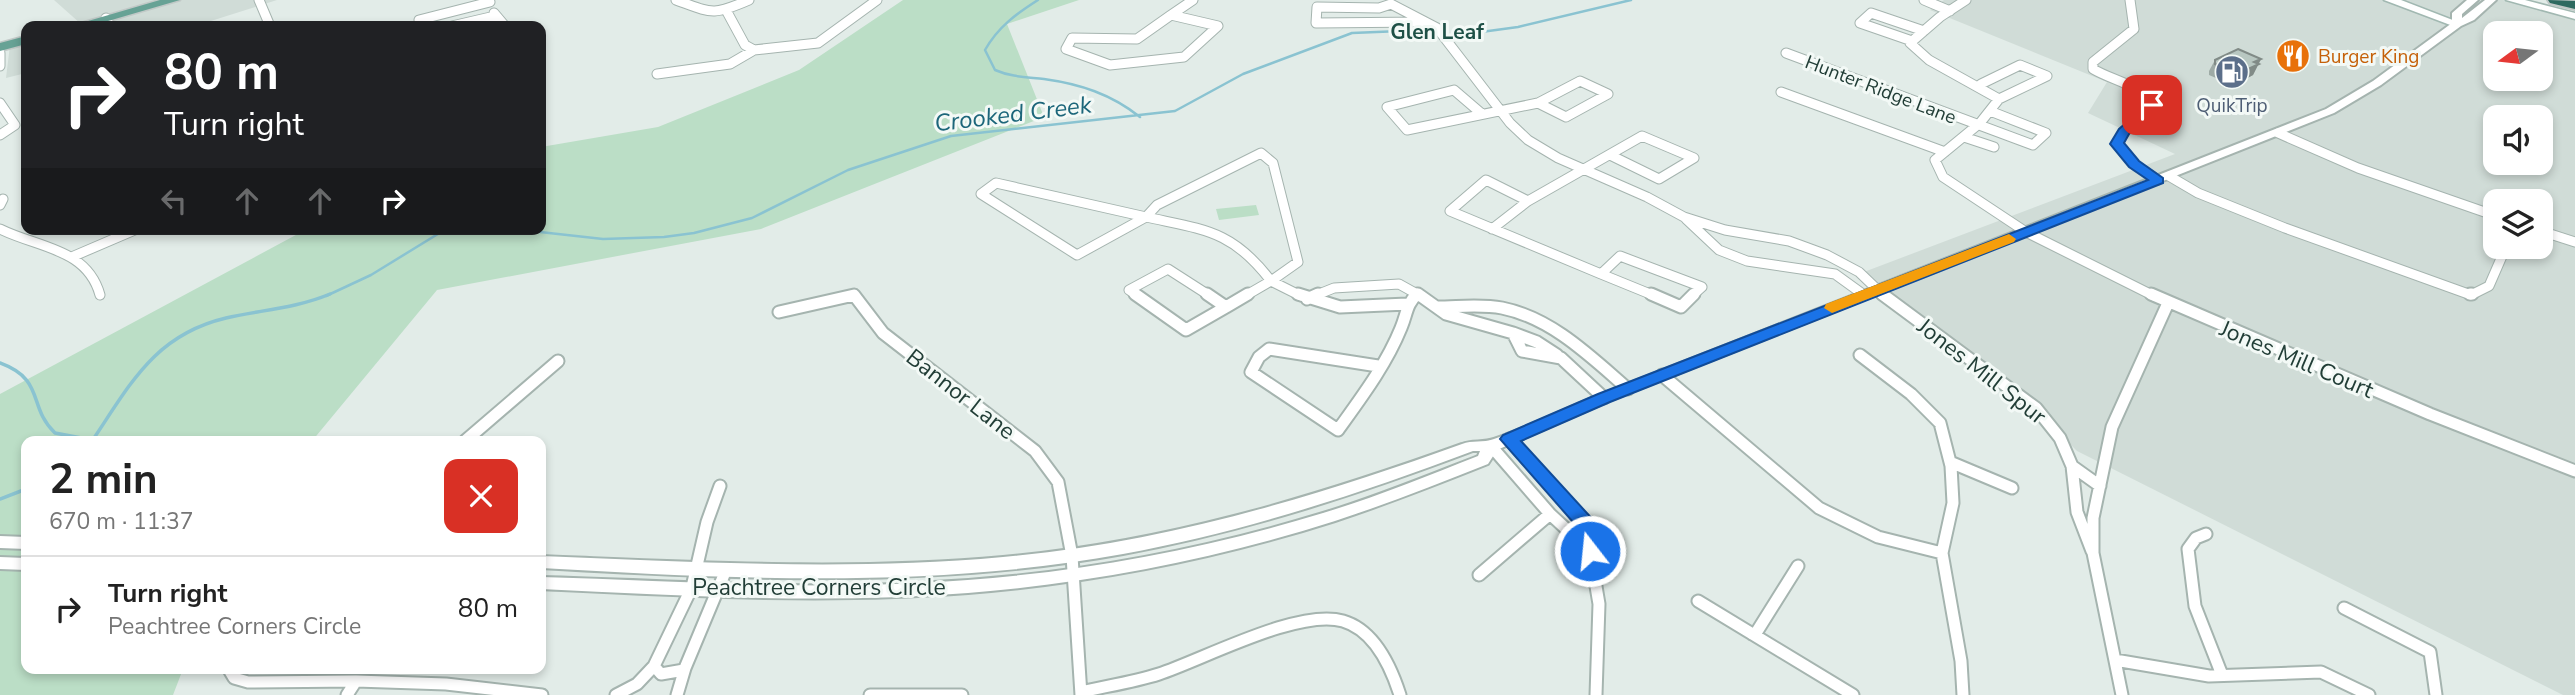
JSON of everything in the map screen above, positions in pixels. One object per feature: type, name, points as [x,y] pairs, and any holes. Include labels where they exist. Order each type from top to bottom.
[{"type":"highway","points":[[2555,0],[2575,5]]},
{"type":"main road","points":[[111,21],[174,0]]},
{"type":"main road","points":[[2390,0],[2457,24]]},
{"type":"main road","points":[[2512,0],[2575,16]]},
{"type":"main road","points":[[2418,11],[2433,20],[2442,34]]},
{"type":"main road","points":[[0,47],[21,41]]},
{"type":"street","points":[[259,0],[268,21]]},
{"type":"street","points":[[682,1],[696,10],[726,10],[749,0]]},
{"type":"street","points":[[657,74],[730,64],[754,50],[818,43],[877,0]]},
{"type":"street","points":[[1171,15],[1218,26],[1184,57],[1110,65],[1066,49],[1072,38],[1137,39],[1192,0]]},
{"type":"street","points":[[1378,0],[1437,28],[1510,123],[1528,140],[1684,217],[1725,230],[1788,241],[1811,249],[1859,272],[1870,293]]},
{"type":"street","points":[[1924,0],[1950,11]]},
{"type":"street","points":[[1912,41],[1966,0]]},
{"type":"street","points":[[2130,0],[2134,29],[2093,62],[2092,69],[2142,92],[2150,99],[2152,105],[2124,132],[2117,144],[2134,164],[2285,228],[2471,295],[2489,286],[2501,259]]},
{"type":"street","points":[[420,21],[490,1],[495,16],[500,21]]},
{"type":"street","name":"Peachtree Corners Circle","points":[[2457,24],[2457,13],[2472,1]]},
{"type":"street","name":"Peachtree Corners Circle","points":[[546,562],[726,570],[861,571],[970,566],[1072,556],[1134,545],[1278,512],[1387,478],[1472,446],[1490,446],[1509,439],[1604,398],[2278,133],[2350,101],[2489,2]]},
{"type":"street","points":[[1391,4],[1379,8],[1317,7],[1316,23],[1423,22]]},
{"type":"street","points":[[726,10],[745,45],[754,50]]},
{"type":"street","name":"Hunter Ridge Lane","points":[[1924,31],[1871,13],[1860,23],[1912,41],[1910,43],[1920,55],[1981,84],[1999,99]]},
{"type":"street","points":[[474,21],[495,16]]},
{"type":"street","points":[[0,53],[0,66]]},
{"type":"street","name":"Hunter Ridge Lane","points":[[1786,53],[2033,145],[2046,134],[1990,111]]},
{"type":"street","name":"Hunter Ridge Lane","points":[[1981,84],[2020,65],[2047,76],[1999,99],[1996,106],[1965,136],[1935,160],[1942,177],[2026,232]]},
{"type":"street","points":[[1482,114],[1454,90],[1387,107],[1407,130],[1538,103],[1580,81],[1608,94],[1566,117],[1538,103]]},
{"type":"street","name":"Hunter Ridge Lane","points":[[1781,92],[1945,152]]},
{"type":"street","points":[[0,103],[15,125],[0,135]]},
{"type":"street","points":[[2278,133],[2315,152],[2376,176],[2483,212]]},
{"type":"street","points":[[1492,229],[1528,201],[1642,136],[1693,158],[1659,179],[1610,155]]},
{"type":"street","name":"Hunter Ridge Lane","points":[[1965,136],[1994,147]]},
{"type":"street","points":[[1226,307],[1168,269],[1129,290],[1186,330],[1226,307],[1271,281],[1298,262],[1273,163],[1261,153],[1157,205],[1146,217],[1077,255],[981,194],[996,183],[1146,217],[1220,235],[1254,257],[1271,281],[1307,299],[1340,307],[1407,304]]},
{"type":"street","points":[[1528,201],[1486,180],[1450,211],[1492,229],[1601,274],[1681,307],[1702,287],[1620,256],[1601,274]]},
{"type":"street","points":[[1684,217],[1719,250],[1747,261],[1835,274],[1870,293]]},
{"type":"street","points":[[0,229],[26,241],[74,256],[97,280],[100,295]]},
{"type":"street","name":"Jones Mill Court","points":[[2026,232],[2168,303],[2430,414],[2575,471]]},
{"type":"street","points":[[74,256],[123,235]]},
{"type":"street","points":[[2553,235],[2575,242]]},
{"type":"street","points":[[1804,268],[1811,249]]},
{"type":"street","points":[[1307,299],[1334,288],[1399,284],[1446,314],[1513,333],[1522,351],[1561,358],[1604,398]]},
{"type":"street","name":"Jones Mill Spur","points":[[1870,293],[2036,408],[2060,438],[2072,466],[2077,512],[2093,553]]},
{"type":"street","points":[[1378,366],[1269,349],[1259,356],[1251,372],[1338,430],[1370,385],[1378,366],[1402,327],[1407,304],[1417,294]]},
{"type":"street","name":"Bannor Lane","points":[[779,312],[854,295],[863,310],[883,332],[1035,451],[1058,482],[1072,556],[1081,694]]},
{"type":"street","points":[[2122,695],[2093,553],[2093,518],[2112,427],[2168,303]]},
{"type":"street","points":[[1434,307],[1502,308],[1530,316],[1570,342],[1628,389]]},
{"type":"street","points":[[1860,355],[1911,394],[1940,423],[1950,462],[1953,503],[1942,553],[1961,661],[1963,695]]},
{"type":"street","points":[[471,436],[558,361]]},
{"type":"street","points":[[1662,375],[1721,429],[1755,452],[1784,481],[1819,509],[1845,525],[1883,540],[1942,553]]},
{"type":"street","points":[[1509,439],[1589,528],[1590,551],[1596,571],[1596,695]]},
{"type":"street","points":[[1490,446],[1550,514],[1590,551]]},
{"type":"street","name":"Peachtree Corners Circle","points":[[546,583],[855,592],[996,584],[1073,574],[1224,545],[1328,517],[1483,460],[1490,446]]},
{"type":"street","points":[[1950,462],[2012,488]]},
{"type":"street","points":[[2072,466],[2079,474],[2100,485]]},
{"type":"street","points":[[616,695],[637,684],[654,666],[692,587],[707,522],[720,486]]},
{"type":"street","points":[[1479,575],[1550,514]]},
{"type":"street","points":[[2206,534],[2196,538],[2188,549],[2194,607],[2222,675]]},
{"type":"street","points":[[0,541],[21,542]]},
{"type":"street","points":[[0,563],[21,564]]},
{"type":"street","points":[[1752,634],[1756,633],[1798,566]]},
{"type":"street","points":[[677,695],[684,670],[726,570]]},
{"type":"street","points":[[1698,601],[1853,695]]},
{"type":"street","points":[[2344,608],[2430,652],[2436,695]]},
{"type":"street","points":[[1081,694],[1159,674],[1246,639],[1329,619],[1344,621],[1365,636],[1387,662],[1400,695]]},
{"type":"street","points":[[2115,660],[2209,676],[2321,673],[2351,691],[2369,695]]},
{"type":"street","points":[[654,666],[661,674],[684,670]]},
{"type":"street","points":[[232,674],[234,678],[248,682],[446,684],[542,695]]},
{"type":"street","points":[[347,695],[356,681]]},
{"type":"street","points":[[870,695],[962,695]]},
{"type":"shaded area","points":[[54,0],[277,0],[211,21],[78,21]]},
{"type":"shaded area","points":[[1944,0],[2503,0],[2575,18],[2575,695],[2563,695],[2077,451],[2006,380],[1856,275],[2175,154],[2088,113],[2107,82],[1930,10]]},
{"type":"shaded area","points":[[21,42],[21,74],[6,78],[10,45]]},
{"type":"green space","points":[[903,0],[1079,0],[1007,24],[1044,117],[761,229],[437,290],[316,436],[21,436],[21,674],[181,674],[173,695],[0,695],[0,394],[296,235],[546,235],[546,146],[658,127],[799,70]]},
{"type":"green space","points":[[1256,205],[1259,215],[1219,220],[1216,209]]},
{"type":"building","points":[[2238,49],[2261,59],[2254,62],[2259,64],[2246,70],[2229,70],[2215,64],[2215,60]]},
{"type":"waterway","points":[[1038,0],[1008,22],[985,50],[995,70],[1083,87],[1118,102],[1138,115]]},
{"type":"waterway","name":"Crooked Creek","points":[[1459,35],[1518,27],[1631,0]]},
{"type":"waterway","name":"Crooked Creek","points":[[1138,115],[1175,111],[1243,74],[1352,33],[1401,31],[1434,39]]},
{"type":"waterway","name":"Crooked Creek","points":[[546,233],[603,239],[694,233],[752,218],[848,170],[951,136],[1138,115]]},
{"type":"waterway","name":"Crooked Creek","points":[[326,296],[371,275],[436,235]]},
{"type":"waterway","name":"Crooked Creek","points":[[95,436],[146,365],[180,337],[201,326],[226,318],[292,306],[330,294]]},
{"type":"waterway","points":[[0,363],[24,377],[46,423],[55,433],[71,436]]},
{"type":"waterway","name":"Crooked Creek","points":[[0,499],[21,491]]},
{"type":"slow traffic","points":[[1832,308],[2009,239]]},
{"type":"place","name":"Burger King","points":[[2293,56]]},
{"type":"place","name":"QuikTrip","points":[[2232,72]]},
{"type":"district","name":"Glen Leaf","points":[[1437,32]]},
{"type":"route","points":[[1590,551],[1589,528],[1509,439],[1604,398],[2158,180],[2134,164],[2117,144],[2124,132],[2152,105]]}]
